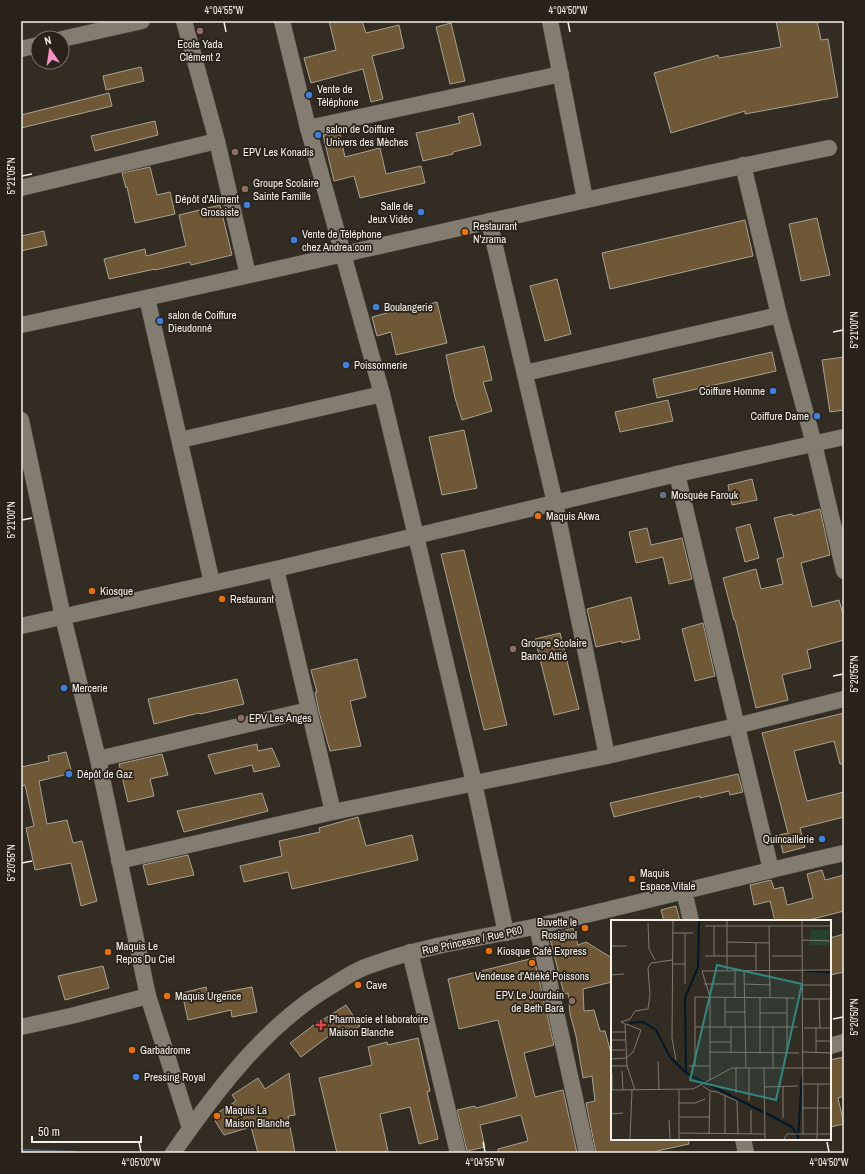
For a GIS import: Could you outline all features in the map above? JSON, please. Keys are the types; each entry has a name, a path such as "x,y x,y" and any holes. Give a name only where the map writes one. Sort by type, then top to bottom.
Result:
{"street":[{"path":"70,37 109,25 142,21"},
{"path":"184,21 217,141 248,275"},
{"path":"282,21 308,128 382,394 474,783 506,933"},
{"path":"550,21 585,199"},
{"path":"308,128 561,74"},
{"path":"21,188 217,141"},
{"path":"21,325 585,199 829,148"},
{"path":"743,165 779,315 814,444 844,571"},
{"path":"489,221 555,503 607,756"},
{"path":"147,298 212,583"},
{"path":"525,373 779,315"},
{"path":"180,440 382,394"},
{"path":"21,420 63,617 98,759 148,996 190,1128"},
{"path":"21,626 276,569 677,474 844,437"},
{"path":"677,474 770,870"},
{"path":"276,569 333,812"},
{"path":"119,861 333,812 607,756 844,699"},
{"path":"98,759 309,710"},
{"name":"Rue Princesse / Rue P60","path":"173,1153 190,1128 245,1060 272,1031 332,985 372,964 410,952 537,926 844,853"},
{"path":"684,891 691,920"},
{"path":"537,926 587,1153"},
{"path":"410,952 458,1153"},
{"path":"21,1027 148,996"},
{"path":"831,1046 844,1042"},
{"path":"743,1140 746,1153"}],"building":[{"path":"329,21 362,21 366,33 399,25 404,48 372,56 383,99 371,102 363,69 311,83 304,58 336,50"},
{"path":"776,21 817,21 821,40 828,39 838,97 745,114 745,111 671,133 654,73 718,55 719,58 781,47"},
{"path":"451,23 465,81 450,84 436,27"},
{"path":"141,67 144,81 106,90 103,76"},
{"path":"109,93 112,106 21,128 21,115"},
{"path":"473,113 481,145 453,152 453,154 423,161 416,133 460,123 458,117"},
{"path":"155,121 158,135 95,151 91,136"},
{"path":"339,131 345,157 380,148 386,174 421,166 425,183 360,198 354,176 334,181 323,135"},
{"path":"150,167 157,195 170,192 175,214 135,223 127,187 126,188 122,173"},
{"path":"220,205 232,255 191,265 190,262 109,279 104,259 145,249 146,256 186,246 179,215"},
{"path":"817,218 830,275 801,281 789,224"},
{"path":"745,220 753,256 610,289 602,253"},
{"path":"44,231 47,245 21,251 21,236"},
{"path":"557,279 571,334 545,341 530,286"},
{"path":"437,302 447,343 396,355 391,332 377,336 372,317 411,306 411,309"},
{"path":"484,346 492,380 483,382 492,411 462,420 455,398 446,355"},
{"path":"772,352 776,371 657,398 653,379"},
{"path":"844,357 844,410 830,412 822,360"},
{"path":"668,400 673,421 620,432 615,412"},
{"path":"464,430 477,488 442,495 429,437"},
{"path":"752,479 757,500 732,505 728,485"},
{"path":"820,509 830,555 801,563 812,607 839,600 844,618 844,640 807,650 811,668 782,675 788,700 756,708 735,620 723,578 756,569 761,589 783,584 777,559 784,557 774,518 792,514 793,516"},
{"path":"750,524 759,558 745,562 736,528"},
{"path":"647,528 651,545 682,538 692,579 669,584 663,557 636,563 629,532"},
{"path":"464,550 507,725 484,730 441,554"},
{"path":"631,597 640,639 622,643 622,641 596,647 587,609"},
{"path":"703,623 715,676 695,681 682,629"},
{"path":"560,633 579,709 554,715 535,639"},
{"path":"357,659 366,697 350,701 361,746 330,751 319,712 315,692 317,692 311,670"},
{"path":"237,679 244,704 154,724 148,699"},
{"path":"844,713 844,764 840,764 834,741 794,751 807,801 844,792 844,817 800,828 805,847 783,853 779,835 788,833 762,733"},
{"path":"257,744 258,751 272,748 280,766 254,772 252,765 215,774 208,755"},
{"path":"66,752 72,773 39,781 47,824 67,820 73,843 82,841 97,901 81,906 71,863 35,870 26,828 34,826 25,785 21,786 21,767 49,761 48,756"},
{"path":"162,754 168,775 150,779 154,796 128,802 119,764"},
{"path":"738,774 743,792 730,795 729,791 700,798 700,796 614,817 610,803"},
{"path":"262,793 268,811 184,832 177,811"},
{"path":"358,817 366,846 412,835 418,860 292,889 288,872 244,882 240,866 282,856 279,841 320,832 319,828"},
{"path":"188,855 194,875 148,885 143,865"},
{"path":"822,870 825,880 844,875 844,911 809,920 775,920 770,901 754,905 750,885 771,880 774,889 783,887 787,905 813,898 807,874"},
{"path":"676,906 680,920 664,920 661,910"},
{"path":"573,928 578,945 586,942 611,957 611,982 583,989 584,1011 594,1010 600,1031 605,1031 611,1053 611,1140 688,1140 689,1144 657,1151 658,1153 596,1153 586,1103 595,1101 592,1076 583,1078 576,1036 570,1014 568,993 564,994 549,935"},
{"path":"844,934 844,972 831,975 831,938"},
{"path":"534,958 554,1045 524,1053 535,1097 563,1090 577,1153 498,1153 498,1149 528,1141 521,1115 480,1125 485,1147 467,1151 457,1110 475,1106 476,1108 517,1097 498,1020 459,1029 448,979"},
{"path":"103,966 109,988 65,1000 58,976"},
{"path":"206,987 208,995 252,987 257,1012 232,1017 231,1010 188,1020 182,993"},
{"path":"346,1005 360,1026 343,1037 338,1029 301,1057 290,1043 323,1018 324,1019"},
{"path":"418,1038 430,1091 427,1092 438,1139 419,1144 410,1107 380,1114 388,1151 378,1153 337,1153 319,1078 372,1065 368,1047 387,1042 388,1045"},
{"path":"844,1057 844,1096 838,1098 844,1124 831,1127 831,1060"},
{"path":"289,1073 295,1115 288,1116 295,1153 258,1153 251,1127 224,1135 215,1121 222,1116 219,1112 236,1101 232,1095 258,1078 265,1089"}],"waterway":[{"path":"21,1151 75,1153"}],"place":[{"name":"Ecole Yada Clément 2","path":"200,31"},
{"name":"Vente de Téléphone","path":"309,95"},
{"name":"salon de Coiffure Univers des Mèches","path":"318,135"},
{"name":"EPV Les Konadis","path":"235,152"},
{"name":"Groupe Scolaire Sainte Famille","path":"245,189"},
{"name":"Dépôt d'Aliment Grossiste","path":"247,205"},
{"name":"Salle de Jeux Vidéo","path":"421,212"},
{"name":"Restaurant N'zrama","path":"465,232"},
{"name":"Vente de Téléphone chez Andrea.com","path":"294,240"},
{"name":"Boulangerie","path":"376,307"},
{"name":"salon de Coiffure Dieudonné","path":"160,321"},
{"name":"Poissonnerie","path":"346,365"},
{"name":"Coiffure Homme","path":"773,391"},
{"name":"Coiffure Dame","path":"817,416"},
{"name":"Mosquée Farouk","path":"663,495"},
{"name":"Maquis Akwa","path":"538,516"},
{"name":"Kiosque","path":"92,591"},
{"name":"Restaurant","path":"222,599"},
{"name":"Groupe Scolaire Banco Attié","path":"513,649"},
{"name":"Mercerie","path":"64,688"},
{"name":"EPV Les Anges","path":"241,718"},
{"name":"Dépôt de Gaz","path":"69,774"},
{"name":"Quincaillerie","path":"822,839"},
{"name":"Maquis Espace Vitale","path":"632,879"},
{"name":"Buvette le Rosignol","path":"585,928"},
{"name":"Kiosque Café Express","path":"489,951"},
{"name":"Maquis Le Repos Du Ciel","path":"108,952"},
{"name":"Vendeuse d'Atiéké Poissons","path":"532,963"},
{"name":"Cave","path":"358,985"},
{"name":"Maquis Urgence","path":"167,996"},
{"name":"EPV Le Jourdain de Beth Bara","path":"572,1001"},
{"name":"Pharmacie et laboratoire Maison Blanche","path":"321,1025"},
{"name":"Garbadrome","path":"132,1050"},
{"name":"Pressing Royal","path":"136,1077"},
{"name":"Maquis La Maison Blanche","path":"217,1116"}]}
